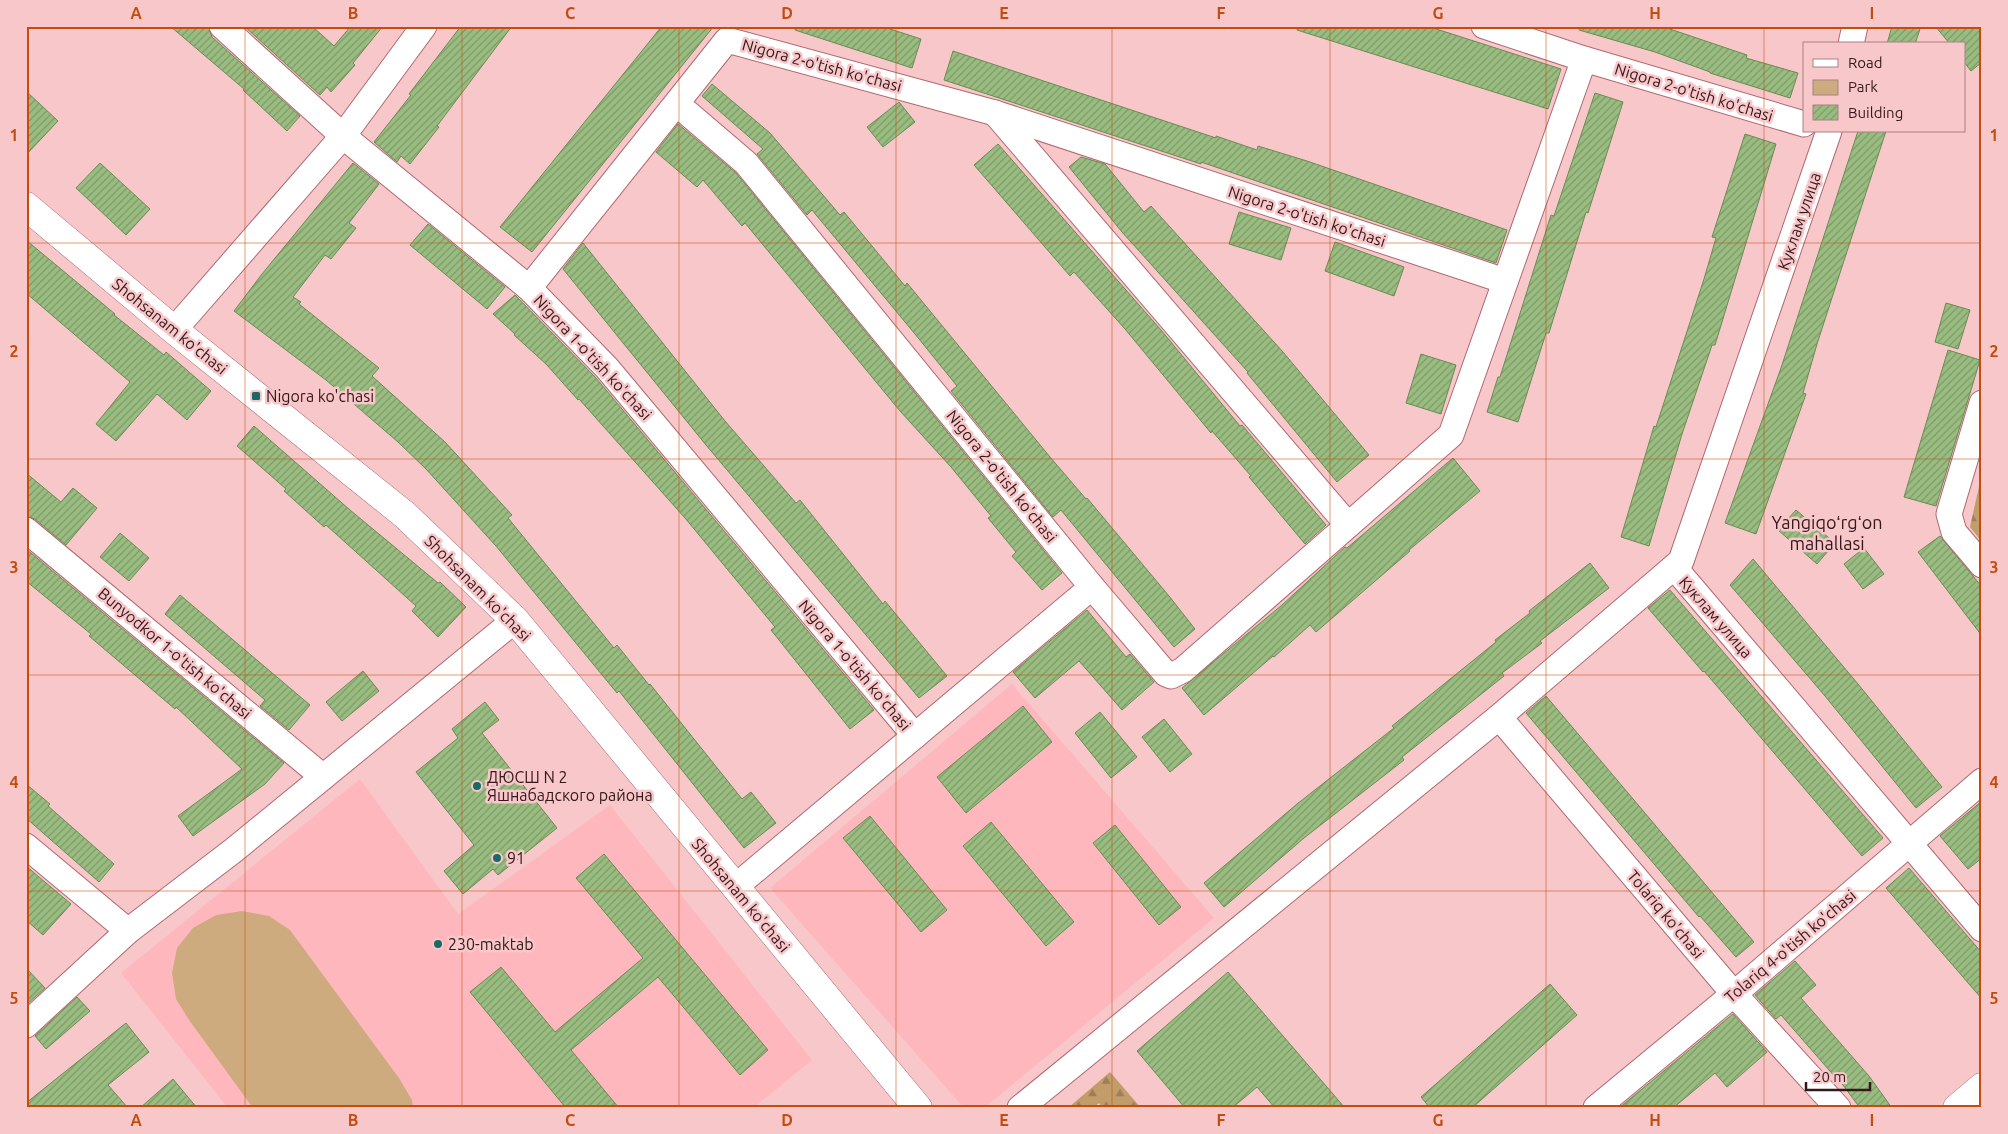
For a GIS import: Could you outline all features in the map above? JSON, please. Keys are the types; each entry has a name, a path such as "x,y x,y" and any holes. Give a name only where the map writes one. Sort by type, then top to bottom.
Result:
{"street":[{"name":"Nigora 1-o'tish ko'chasi","path":"222,26 343,136 529,288 607,368 915,736"},
{"path":"174,330 343,136 424,26"},
{"name":"Nigora 2-o'tish ko'chasi","path":"1484,26 1584,59 1803,124"},
{"path":"1851,42 1855,26"},
{"name":"Nigora 2-o'tish ko'chasi","path":"529,288 727,40 995,113 1505,281"},
{"name":"Nigora 2-o'tish ko'chasi","path":"677,104 746,163 1092,587 1166,674 1171,676 1183,670 1451,436 1584,59"},
{"path":"995,113 1348,525"},
{"name":"Куклам улица","path":"1829,132 1681,561 1674,568 1982,929"},
{"name":"Shohsanam ko'chasi","path":"26,206 174,330 404,515 515,620 918,1108"},
{"path":"1982,403 1949,514 1954,532 1982,565"},
{"name":"Bunyodkor 1-o'tish ko'chasi","path":"26,530 323,777"},
{"path":"1020,1108 1499,717 1674,568"},
{"name":"Nigora 1-o'tish ko'chasi","path":"735,887 1092,587"},
{"path":"26,1025 128,931 323,777 515,620"},
{"name":"Tolariq ko'chasi","path":"1499,717 1734,994 1838,1108"},
{"name":"Tolariq 4-o'tish ko'chasi","path":"1596,1108 1734,994 1982,781"},
{"path":"26,846 128,931"},
{"path":"1957,1108 1982,1087"}],"shaded area":[{"path":"1012,684 1214,918 984,1108 964,1108 770,888"},
{"name":"230-maktab","path":"360,779 458,914 610,805 812,1060 753,1108 228,1108 121,973"}],"green space":[{"path":"1982,473 1982,542 1970,527"},
{"path":"242,911 269,916 290,930 399,1078 412,1100 413,1108 253,1108 176,999 172,973 177,948 193,928 216,915"},
{"path":"1110,1072 1141,1108 1102,1108 1099,1103 1093,1108 1068,1108"}],"building":[{"path":"170,26 208,26 212,37 300,116 287,131 244,89"},
{"path":"244,26 312,26 334,46 351,26 383,26 353,63 355,65 331,92 327,87 320,95"},
{"path":"461,26 512,26 410,164 401,156 397,162 374,142"},
{"path":"662,26 714,26 532,252 500,227"},
{"path":"796,26 881,26 921,39 912,68 795,30"},
{"path":"1297,26 1427,26 1561,69 1548,109 1297,30"},
{"path":"1580,26 1661,26 1747,55 1746,58 1798,73 1790,98 1710,73 1655,52 1579,30"},
{"path":"1892,26 1921,26 1916,42 1888,42"},
{"path":"1935,26 1982,26 1982,62 1971,71 1966,65 1966,42 1948,42"},
{"path":"953,51 1216,138 1216,136 1257,150 1258,146 1307,161 1507,230 1496,263 1201,162 1201,164 944,80"},
{"path":"712,84 770,133 840,215 844,212 905,286 907,283 1050,457 1169,596 1195,629 1174,647 1061,510 1053,517 951,391 957,386 915,334 812,210 807,215 757,154 763,149 702,96"},
{"path":"26,91 58,121 26,155"},
{"path":"1595,93 1623,102 1588,213 1586,212 1549,333 1546,333 1518,422 1487,412 1498,377 1500,377 1551,215 1554,216"},
{"path":"899,102 915,122 883,147 867,127"},
{"path":"678,124 736,173 1062,573 1042,590 1012,556 1016,552 988,518 991,516 951,467 900,411 745,223 742,226 703,180 697,187 656,152"},
{"path":"1858,132 1886,132 1817,344 1803,393 1806,394 1756,534 1725,523 1781,368"},
{"path":"1745,134 1776,144 1715,345 1712,345 1682,434 1649,546 1621,537 1654,426 1656,427 1704,279 1716,238 1712,237"},
{"path":"998,144 1161,330 1240,426 1242,425 1326,525 1305,544 1249,477 1251,476 1212,431 1211,433 1125,329 1074,272 1070,276 974,165"},
{"path":"1081,157 1105,164 1144,212 1151,206 1283,352 1369,455 1337,482 1248,372 1122,232 1069,167"},
{"path":"100,163 150,209 126,235 76,188"},
{"path":"353,163 379,184 349,223 356,228 331,259 325,255 293,297 301,302 299,304 379,368 372,376 445,442 512,515 508,518 614,648 617,645 650,684 742,799 751,792 776,823 744,848 619,691 617,693 496,546 426,469 398,442 326,380 234,311"},
{"path":"1239,212 1291,228 1281,260 1229,244"},
{"path":"428,224 505,287 487,309 410,245"},
{"path":"26,240 114,315 164,355 166,352 211,391 187,420 157,394 116,441 96,424 130,382 26,293"},
{"path":"1335,242 1404,267 1394,296 1325,271"},
{"path":"583,243 725,421 796,503 800,500 883,604 885,601 947,676 919,698 706,445 563,269"},
{"path":"515,295 596,378 874,710 850,729 771,630 775,627 685,518 579,399 546,364 493,314"},
{"path":"1946,303 1970,310 1958,349 1935,342"},
{"path":"1948,350 1980,360 1936,506 1904,497"},
{"path":"1421,354 1456,365 1441,414 1406,403"},
{"path":"254,426 350,510 438,583 440,582 466,607 438,637 412,611 416,606 326,525 324,527 284,491 286,489 237,446"},
{"path":"1453,458 1480,491 1409,550 1316,632 1310,625 1204,715 1182,688 1282,605 1345,547 1347,548"},
{"path":"26,473 61,502 73,488 97,508 66,545 35,519 26,516"},
{"path":"1796,510 1835,543 1817,564 1778,530"},
{"path":"120,533 149,558 129,581 100,557"},
{"path":"1940,536 1982,587 1982,636 1918,552"},
{"path":"1864,548 1884,574 1863,589 1844,564"},
{"path":"26,549 284,763 265,784 193,836 178,816 242,769 176,707 175,709 89,636 91,634 26,581"},
{"path":"1753,559 1942,787 1916,808 1825,696 1730,585"},
{"path":"1590,563 1609,588 1540,641 1542,643 1502,673 1504,676 1402,757 1404,760 1304,838 1224,907 1204,883 1297,804 1394,728 1392,726 1496,642 1495,640 1530,613 1529,611"},
{"path":"1670,590 1883,838 1862,856 1648,608"},
{"path":"180,595 310,705 289,730 260,706 265,700 165,614"},
{"path":"1087,610 1126,657 1130,654 1154,682 1122,710 1079,661 1035,698 1013,672"},
{"path":"363,671 379,691 342,721 326,702"},
{"path":"1546,696 1754,942 1736,957 1699,917 1526,713"},
{"path":"485,702 499,720 482,733 557,828 498,875 493,869 463,894 444,871 474,845 416,772 458,738 452,729"},
{"path":"1023,706 1052,742 966,813 937,777"},
{"path":"1100,712 1137,757 1111,778 1075,733"},
{"path":"1164,719 1192,754 1170,772 1142,737"},
{"path":"26,784 114,864 99,882 26,818"},
{"path":"1982,801 1982,858 1968,869 1940,836"},
{"path":"870,816 947,910 921,932 843,838"},
{"path":"991,822 1074,922 1046,946 963,846"},
{"path":"1115,825 1181,907 1159,925 1093,843"},
{"path":"604,854 768,1050 740,1075 658,977 571,1050 619,1108 566,1108 470,992 501,967 555,1032 643,958 576,878"},
{"path":"26,866 71,904 43,935 26,920"},
{"path":"1909,868 1982,953 1982,999 1886,888"},
{"path":"1795,961 1816,985 1801,998 1869,1076 1892,1108 1860,1108 1837,1077 1781,1015 1776,1019 1755,995"},
{"path":"26,968 45,988 26,1005"},
{"path":"1228,972 1345,1108 1275,1108 1257,1087 1232,1108 1185,1108 1137,1051"},
{"path":"1550,984 1577,1015 1472,1108 1430,1108 1421,1097"},
{"path":"77,997 90,1011 46,1049 35,1036"},
{"path":"1733,1014 1767,1052 1727,1087 1715,1073 1673,1108 1619,1108"},
{"path":"126,1023 149,1052 108,1085 128,1108 26,1108 26,1103"},
{"path":"173,1079 197,1108 140,1108"}],"place":[{"name":"Nigora ko'chasi","path":"256,396"},
{"name":"ДЮСШ N 2 Яшнабадского района","path":"477,786"},
{"name":"91","path":"497,858"},
{"name":"230-maktab","path":"438,944"}],"district":[{"name":"Yangiqoʻrgʻon mahallasi","path":"1827,533"}]}
